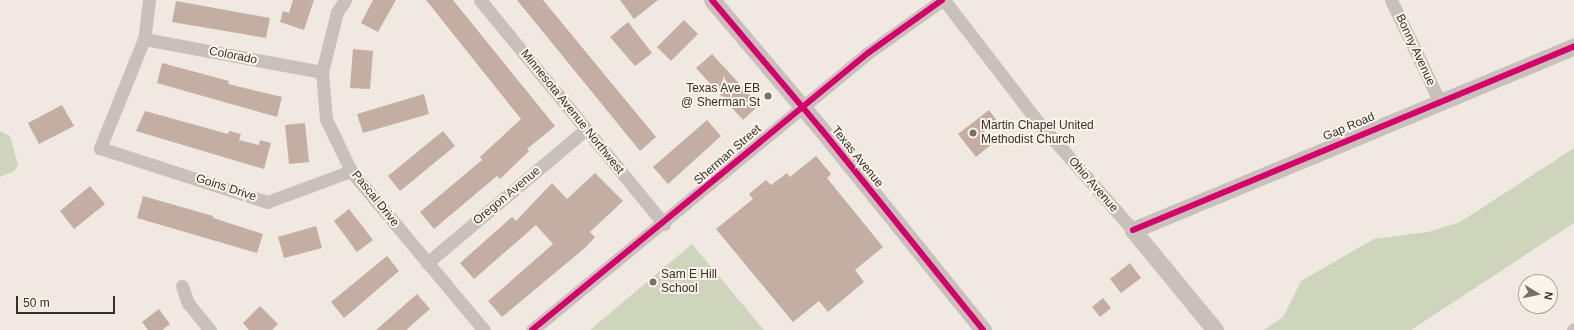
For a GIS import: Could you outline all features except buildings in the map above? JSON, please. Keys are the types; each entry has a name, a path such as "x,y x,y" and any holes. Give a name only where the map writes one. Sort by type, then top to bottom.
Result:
{"street":[{"path":"144,39 149,0"},
{"name":"Pascal Drive","path":"345,0 337,12 322,72 326,119 351,171 484,330"},
{"name":"Minnesota Avenue Northwest","path":"480,0 664,224"},
{"name":"Texas Avenue","path":"712,0 802,107 983,330"},
{"name":"Sherman Street","path":"532,330 664,224 868,53 943,0"},
{"name":"Ohio Avenue","path":"943,0 1034,117 1133,230 1215,330"},
{"name":"Bonny Avenue","path":"1391,0 1439,100"},
{"name":"Colorado","path":"144,39 322,72"},
{"name":"Goins Drive","path":"144,39 100,148 267,202 351,171"},
{"name":"Gap Road","path":"1133,230 1439,100 1574,46"},
{"name":"Oregon Avenue","path":"427,263 586,129"},
{"path":"182,286 188,303 210,330"}],"green space":[{"path":"0,131 10,136 18,165 14,171 0,177"},
{"path":"1574,148 1574,223 1411,330 1264,330 1283,317 1301,281 1374,239 1428,232 1460,222"},
{"name":"Sam E Hill School","path":"692,244 764,330 590,330"}],"cycle path":[{"path":"712,0 821,129 983,330"},
{"path":"532,330 868,53 942,0"},
{"path":"1133,230 1574,46"}],"place":[{"name":"Texas Ave EB @ Sherman St","path":"768,96"},
{"name":"Martin Chapel United Methodist Church","path":"973,133"},
{"name":"Sam E Hill School","path":"653,282"}]}
